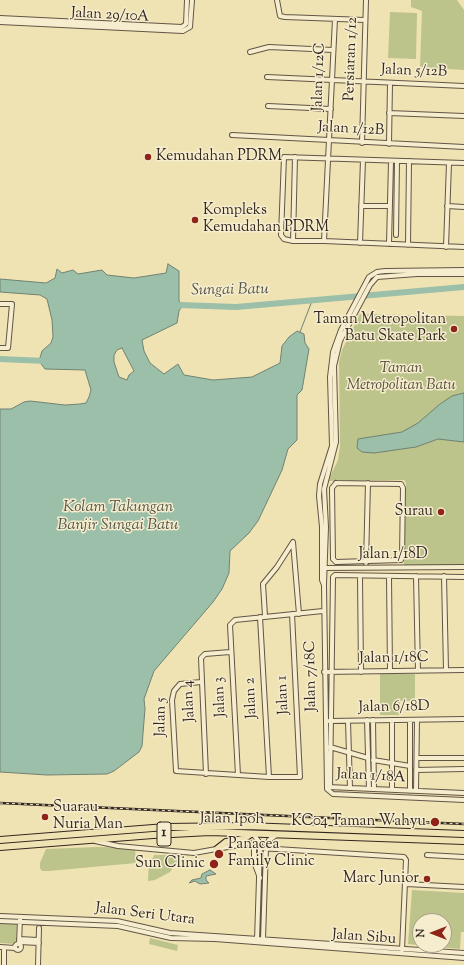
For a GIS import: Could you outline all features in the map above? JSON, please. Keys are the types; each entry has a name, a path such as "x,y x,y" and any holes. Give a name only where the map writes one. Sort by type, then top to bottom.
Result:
{"highway":[{"name":"Jalan Ipoh","path":"0,840 166,827 246,826 464,834"},
{"name":"Jalan Ipoh","path":"3,847 174,834 316,835 464,842"},
{"path":"216,849 226,842 243,839 253,834"},
{"path":"0,853 3,847"}],"street":[{"name":"Jalan 29/10A","path":"0,18 182,27 186,24 187,0"},
{"name":"Jalan 29/10A","path":"0,22 183,31 190,27 192,0"},
{"path":"277,0 280,16 285,18 365,20"},
{"name":"Persiaran 1/12","path":"362,143 366,0"},
{"name":"Jalan 1/12C","path":"324,241 330,142 334,19"},
{"path":"250,52 268,47 333,50"},
{"name":"Jalan 5/12B","path":"267,77 464,86"},
{"path":"389,144 390,83"},
{"path":"268,106 331,109"},
{"path":"389,113 464,116"},
{"name":"Jalan 1/12B","path":"232,136 330,142 464,147"},
{"path":"464,163 287,157 283,159 281,235 284,239 293,241 464,247"},
{"path":"293,241 295,157"},
{"path":"360,243 363,160"},
{"path":"389,244 391,161"},
{"path":"396,235 397,161"},
{"path":"408,245 409,161"},
{"path":"446,247 449,163"},
{"path":"390,200 396,200"},
{"path":"361,206 390,206"},
{"path":"447,206 464,207"},
{"path":"324,585 322,484 336,442 334,366 337,345 372,275 385,271 464,270"},
{"path":"366,288 374,280 383,276 464,274"},
{"path":"0,304 12,304 8,348 0,348"},
{"path":"336,483 398,483 401,484 403,488 401,560 368,561 336,562 333,559 332,488 336,483"},
{"path":"368,484 368,568"},
{"name":"Jalan 1","path":"265,616 263,584 277,567 292,542 295,543 301,774 298,778 269,777"},
{"name":"Jalan 1/18D","path":"324,568 464,567"},
{"name":"Jalan 7/18C","path":"324,568 322,580 324,585 324,672 328,786"},
{"name":"Jalan 7/18C","path":"332,672 332,579 335,576 360,576"},
{"path":"360,672 360,576 464,577"},
{"path":"389,576 390,671"},
{"path":"416,576 418,671"},
{"path":"444,576 446,670"},
{"path":"260,617 323,612"},
{"name":"Jalan 3","path":"238,775 230,652 230,625 235,620 260,617"},
{"name":"Jalan 2","path":"260,617 269,777"},
{"name":"Jalan 4","path":"206,774 201,682 202,656 230,652"},
{"name":"Jalan 1/18C","path":"324,672 464,670"},
{"path":"328,786 332,672"},
{"name":"Jalan 5","path":"201,682 180,684 174,691 172,700 176,770 178,772 206,774"},
{"path":"367,720 368,758 371,789"},
{"path":"371,789 373,720"},
{"path":"392,720 392,790"},
{"path":"410,720 410,791"},
{"path":"416,791 417,720"},
{"name":"Jalan 6/18D","path":"325,721 464,720"},
{"path":"348,721 350,788"},
{"path":"330,747 368,758"},
{"path":"416,758 464,758"},
{"path":"373,760 410,766"},
{"path":"416,770 464,769"},
{"path":"206,774 269,777"},
{"name":"Jalan 1/18A","path":"464,793 328,786 328,791 333,794 464,800"},
{"path":"253,834 260,843 257,940"},
{"path":"263,940 266,848 269,840 274,836 316,835"},
{"path":"89,840 118,846 194,853 251,843 254,846 254,862 260,878"},
{"path":"260,848 400,856 406,860 402,951"},
{"path":"427,855 464,857"},
{"path":"406,884 464,887"},
{"name":"Jalan Seri Utara","path":"0,916 20,919 118,926 171,938 263,940"},
{"path":"4,965 2,948 19,949 20,919"},
{"name":"Jalan Seri Utara","path":"0,921 20,919"},
{"path":"38,965 39,928"},
{"name":"Jalan Sibu","path":"263,940 385,949 464,958"},
{"path":"19,942 38,941"},
{"name":"Jalan Sibu","path":"402,951 464,953"}],"green space":[{"path":"411,0 457,0 464,10 464,70 420,67 422,11 411,7"},
{"path":"390,12 417,13 416,59 388,58"},
{"name":"Taman Metropolitan Batu","path":"360,314 464,316 464,565 404,565 406,483 404,480 328,481 338,460 340,446 339,362 342,350"},
{"path":"380,674 415,674 415,701 400,701 400,715 380,715"},
{"path":"97,847 135,848 136,863 49,871 42,871 40,868 40,863 46,849"},
{"path":"154,855 182,855 170,872 155,880 148,881 149,860 153,858"},
{"path":"412,890 464,893 464,932 461,932 460,949 452,948 452,913 412,913 412,944 408,944"},
{"path":"0,923 17,923 16,944 0,943"},
{"path":"150,938 178,945 177,951 149,944"}],"water":[{"name":"Kolam Takungan Banjir Sungai Batu","path":"168,264 179,271 179,301 183,305 179,311 177,323 142,340 144,351 150,363 164,374 178,364 184,375 213,380 252,377 280,363 282,346 289,337 297,331 304,334 305,343 309,349 302,390 297,395 297,440 288,449 282,470 258,521 249,533 230,551 229,573 222,589 213,602 154,671 144,699 145,709 142,746 139,752 114,771 107,774 47,775 0,772 0,409 11,409 24,402 30,401 65,405 86,403 91,390 85,370 45,369 39,361 42,351 51,343 53,337 52,320 47,299 40,295 0,292 0,279 46,283 55,278 57,269 62,273 73,270 78,274 102,270 107,275 134,278 166,273","holes":["122,348 134,371 129,375 127,380 119,377 114,362 114,355 117,350"]},
{"path":"464,393 464,442 438,439 416,447 374,453 362,452 357,448 358,439 402,432 418,423 452,396"},
{"path":"210,870 216,874 206,876 206,880 209,883 200,884 195,881 189,883 192,880 201,878 202,874"}],"waterway":[{"name":"Sungai Batu","path":"178,307 180,305 236,307 464,287"},
{"path":"300,332 312,301"},
{"name":"Sungai Batu","path":"0,359 46,361"}],"railway":[{"path":"0,803 464,824"}],"place":[{"name":"Kemudahan PDRM","path":"148,157"},
{"name":"Kompleks Kemudahan PDRM","path":"195,220"},
{"name":"Taman Metropolitan Batu Skate Park","path":"454,329"},
{"name":"Surau","path":"441,512"},
{"name":"Suarau Nuria Man","path":"45,817"},
{"name":"KC04 Taman Wahyu","path":"435,822"},
{"name":"Panacea Family Clinic","path":"219,854"},
{"name":"Sun Clinic","path":"214,864"},
{"name":"Marc Junior","path":"427,879"}]}
